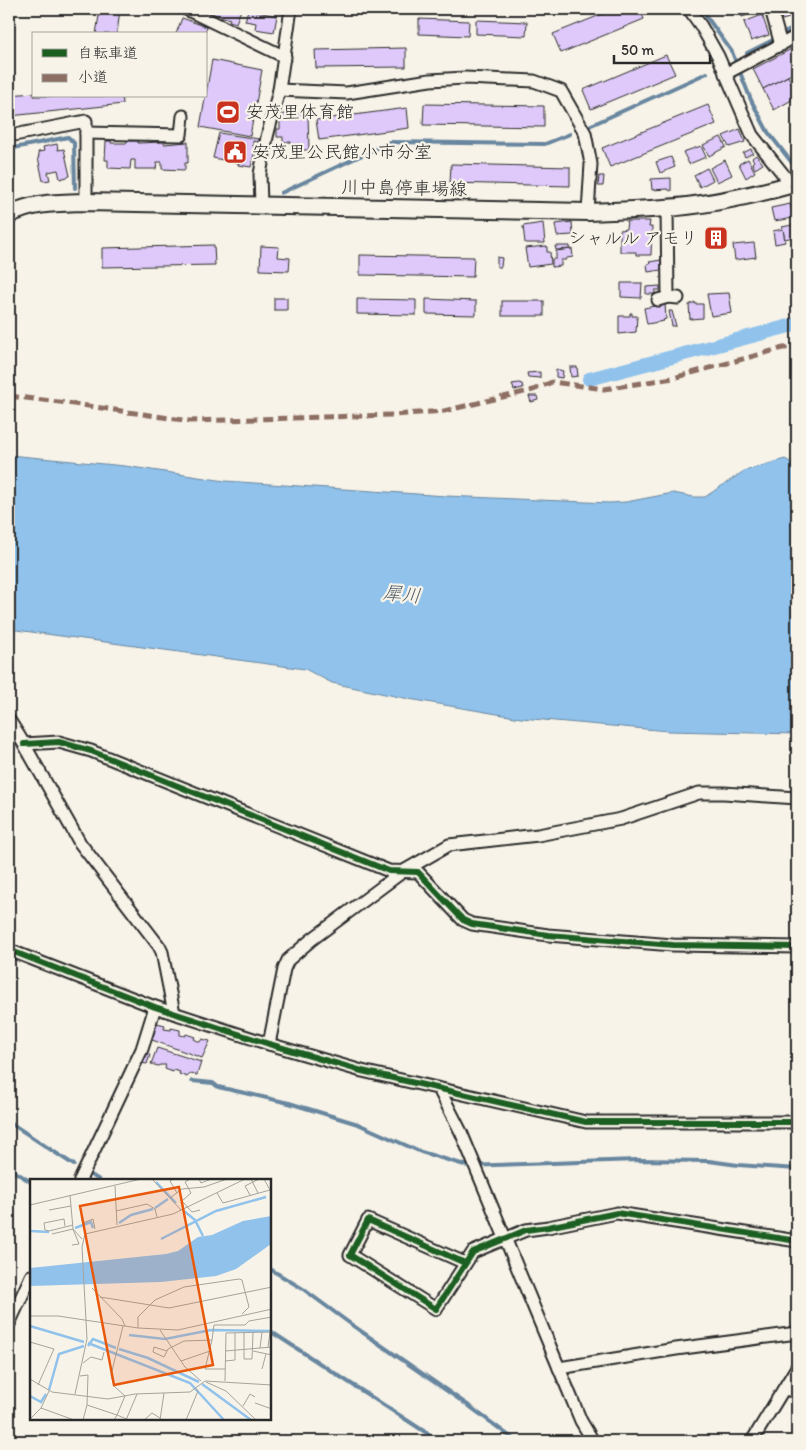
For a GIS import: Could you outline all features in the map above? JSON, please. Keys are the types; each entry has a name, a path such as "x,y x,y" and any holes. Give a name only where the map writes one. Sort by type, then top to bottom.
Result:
{"main road":[{"name":"川中島停車場線","path":"9,215 18,210 38,205 86,202 588,212 667,208 724,201 794,184"}],"street":[{"path":"186,9 285,57"},
{"path":"262,205 260,174 267,137 280,90 291,9"},
{"path":"689,9 728,72 752,135 794,184"},
{"path":"771,9 782,45"},
{"path":"728,72 797,36"},
{"path":"280,90 347,93 430,80 465,78 534,81 560,91 585,133 591,164 588,212"},
{"path":"86,133 181,134 183,116"},
{"path":"9,136 86,121 86,202"},
{"path":"667,208 668,298"},
{"path":"9,720 80,843 159,946 162,952 174,1013"},
{"path":"24,744 60,742 91,751 389,871 418,872 463,920 472,924 548,935 672,945 797,947"},
{"path":"269,1044 284,969 288,960 311,940 402,872 449,845 538,835 621,818 699,793 797,798"},
{"path":"9,950 155,1007 269,1044 362,1071 586,1122 797,1122"},
{"path":"80,1179 142,1049 155,1007"},
{"path":"439,1089 462,1132 504,1238 581,1421 593,1441"},
{"path":"465,1263 368,1220 350,1255 436,1308 465,1263 472,1252 526,1230 617,1213 797,1241"},
{"path":"9,1324 30,1278"},
{"path":"559,1368 676,1349 797,1333"},
{"path":"752,1441 797,1367"},
{"path":"784,1389 797,1392"}],"water":[{"name":"犀川","path":"9,455 125,466 225,481 446,496 609,503 626,502 673,493 705,497 744,471 785,459 794,464 797,462 797,734 668,731 521,718 409,699 332,683 305,669 9,629"}],"building":[{"path":"86,9 98,9 97,12"},
{"path":"100,9 120,9 117,32 96,32"},
{"path":"215,9 241,10 236,23 229,21 230,19 213,14"},
{"path":"300,9 308,9 308,12 300,12"},
{"path":"615,9 640,9 644,19 561,53 553,34"},
{"path":"749,9 751,14 742,17 739,10"},
{"path":"777,9 797,9 797,16 782,20"},
{"path":"248,10 277,16 274,32 255,29 256,23 245,21"},
{"path":"762,15 769,35 751,41 744,22"},
{"path":"182,18 207,27 205,32 177,32"},
{"path":"419,19 469,21 468,36 419,34"},
{"path":"476,20 527,22 526,36 476,34"},
{"path":"797,46 797,71 763,89 753,69"},
{"path":"406,48 406,67 316,68 315,50"},
{"path":"666,55 675,74 591,109 583,90"},
{"name":"安茂里体育館","path":"212,60 262,70 250,136 200,127 205,98 208,98 208,82"},
{"path":"788,76 797,97 774,110 763,89"},
{"path":"32,93 32,98 122,98 123,104 10,116 9,95"},
{"path":"424,104 544,106 544,127 423,125"},
{"path":"708,105 716,124 610,167 602,148"},
{"path":"407,108 409,128 319,140 316,120"},
{"path":"308,113 309,150 300,150 300,144 291,145 291,142 283,142 283,137 277,137 277,129 280,129 280,116 283,116 283,114"},
{"path":"740,129 745,142 729,147 723,136"},
{"name":"安茂里公民館小市分室","path":"219,133 259,139 259,142 253,141 253,146 256,146 251,167 213,158"},
{"path":"721,137 726,147 709,156 703,145"},
{"path":"106,141 111,141 111,143 127,143 127,141 138,141 138,143 164,142 164,144 188,142 188,163 185,163 185,170 162,169 162,162 157,162 156,169 135,169 135,160 131,160 130,169 108,168 108,160 105,160"},
{"path":"57,144 58,150 64,149 70,176 60,179 58,170 48,172 50,180 43,181 38,152 44,151 43,147"},
{"path":"701,146 706,157 689,164 683,152"},
{"path":"751,149 753,153 745,157 743,153"},
{"path":"756,155 763,164 755,169 752,158"},
{"path":"671,157 675,167 660,173 656,162"},
{"path":"748,159 755,172 746,178 739,164"},
{"path":"725,160 732,175 717,182 710,168"},
{"path":"451,164 570,167 570,186 450,183"},
{"path":"707,168 713,180 700,187 694,175"},
{"path":"599,176 604,176 603,186 598,186"},
{"path":"671,178 671,191 667,189 652,190 651,179"},
{"path":"790,204 794,218 774,221 771,208"},
{"path":"627,221 650,221 649,227 652,227 651,255 636,255 636,252 620,252 620,230 626,229"},
{"path":"572,222 573,235 557,236 555,224"},
{"path":"543,223 545,243 525,243 523,226"},
{"path":"797,224 797,236 785,239 782,227"},
{"path":"783,229 785,242 775,244 773,231"},
{"name":"シャルル アモリ","path":"710,230 721,230 721,245 711,246"},
{"path":"754,243 756,257 735,260 733,245"},
{"path":"214,245 215,265 102,267 102,248"},
{"path":"261,246 279,247 278,257 290,258 289,271 260,270"},
{"path":"547,246 547,252 550,252 551,264 528,267 525,248"},
{"path":"555,246 570,246 570,249 556,250"},
{"path":"572,249 573,257 561,260 561,266 552,267 552,259 556,259 556,251"},
{"path":"360,255 474,257 473,277 360,275"},
{"path":"497,257 502,258 501,267 497,267"},
{"path":"661,260 661,270 648,272 647,264 649,262"},
{"path":"621,283 642,283 641,298 621,297"},
{"path":"660,286 660,290 655,290 655,294 646,294 646,287"},
{"path":"729,293 732,313 711,316 707,294"},
{"path":"274,298 287,298 287,310 274,310"},
{"path":"357,299 416,300 416,315 357,314"},
{"path":"426,299 476,301 476,315 426,314"},
{"path":"502,301 544,301 544,316 502,316"},
{"path":"695,302 695,304 703,304 703,318 690,319 689,305"},
{"path":"665,304 666,319 647,324 644,308"},
{"path":"669,311 672,311 676,326 672,326"},
{"path":"630,313 632,313 632,316 637,316 636,332 619,334 619,316 630,316"},
{"path":"570,367 577,367 578,376 571,377"},
{"path":"556,369 563,371 562,378 556,377"},
{"path":"540,372 540,378 528,377 527,373"},
{"path":"512,384 522,384 523,388 514,390"},
{"path":"529,396 537,396 538,400 531,402"},
{"path":"157,1023 165,1025 164,1029 180,1030 180,1035 185,1036 186,1034 195,1037 194,1039 200,1042 202,1039 210,1041 202,1058 152,1040"},
{"path":"157,1048 201,1062 197,1075 190,1074 187,1077 179,1074 180,1072 165,1069 166,1065 158,1066 151,1064"},
{"path":"144,1053 150,1055 147,1064 141,1063"}],"waterway":[{"path":"701,9 732,52 751,100 768,132 796,168"},
{"path":"786,32 797,27"},
{"path":"747,53 773,40"},
{"path":"587,127 707,73"},
{"path":"281,193 390,142 545,144 570,134"},
{"path":"9,149 68,137 74,143 75,188"},
{"path":"589,379 797,324"},
{"path":"192,1081 213,1083 218,1087 289,1103 358,1124 421,1152 468,1166 637,1160 709,1161 797,1169"},
{"path":"9,1122 74,1165"},
{"path":"9,1168 30,1181"},
{"path":"88,1173 97,1179"},
{"path":"271,1270 303,1289 516,1441"},
{"path":"271,1332 439,1441"}],"marked path":[{"path":"791,184 797,189"},
{"path":"9,396 190,421 393,415 444,411 533,390 552,382 604,389 673,378 783,348 797,347"}],"cycle path":[{"path":"24,744 59,742 91,751 389,871 418,872 463,920 472,924 548,935 673,945 797,947"},
{"path":"9,950 155,1007 269,1044 362,1071 586,1122 797,1122"},
{"path":"465,1263 368,1220 350,1255 436,1309 473,1252 526,1230 617,1213 797,1241"}],"place":[{"name":"安茂里体育館","path":"228,112"},
{"name":"安茂里公民館小市分室","path":"235,152"},
{"name":"シャルル アモリ","path":"716,238"}]}
